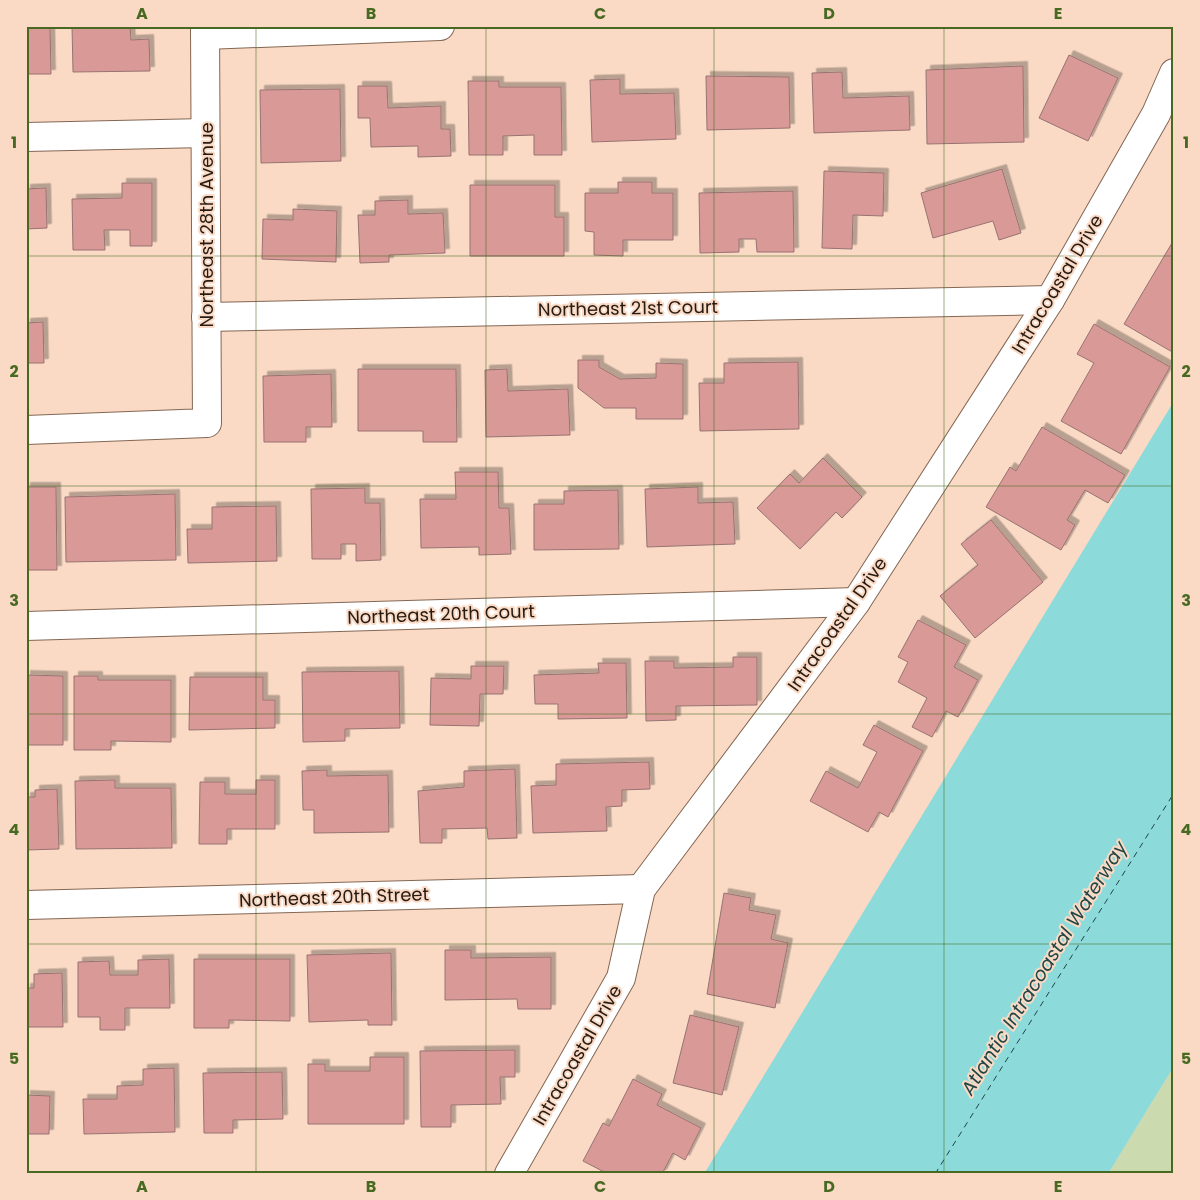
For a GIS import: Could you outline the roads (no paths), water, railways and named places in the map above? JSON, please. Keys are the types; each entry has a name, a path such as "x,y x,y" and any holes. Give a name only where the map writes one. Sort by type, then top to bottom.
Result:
{"street":[{"path":"205,30 440,26"},
{"name":"Northeast 28th Avenue","path":"26,430 207,423 205,30"},
{"name":"Intracoastal Drive","path":"509,1174 621,978 641,888 856,602 1050,300 1156,114 1174,73"},
{"path":"26,138 205,133"},
{"name":"Northeast 21st Court","path":"206,317 1050,300"},
{"name":"Northeast 20th Court","path":"26,626 856,602"},
{"name":"Northeast 20th Street","path":"26,905 641,888"}],"water":[{"name":"Atlantic Intracoastal Waterway","path":"1174,401 1174,1066 1108,1174 704,1174"}]}
